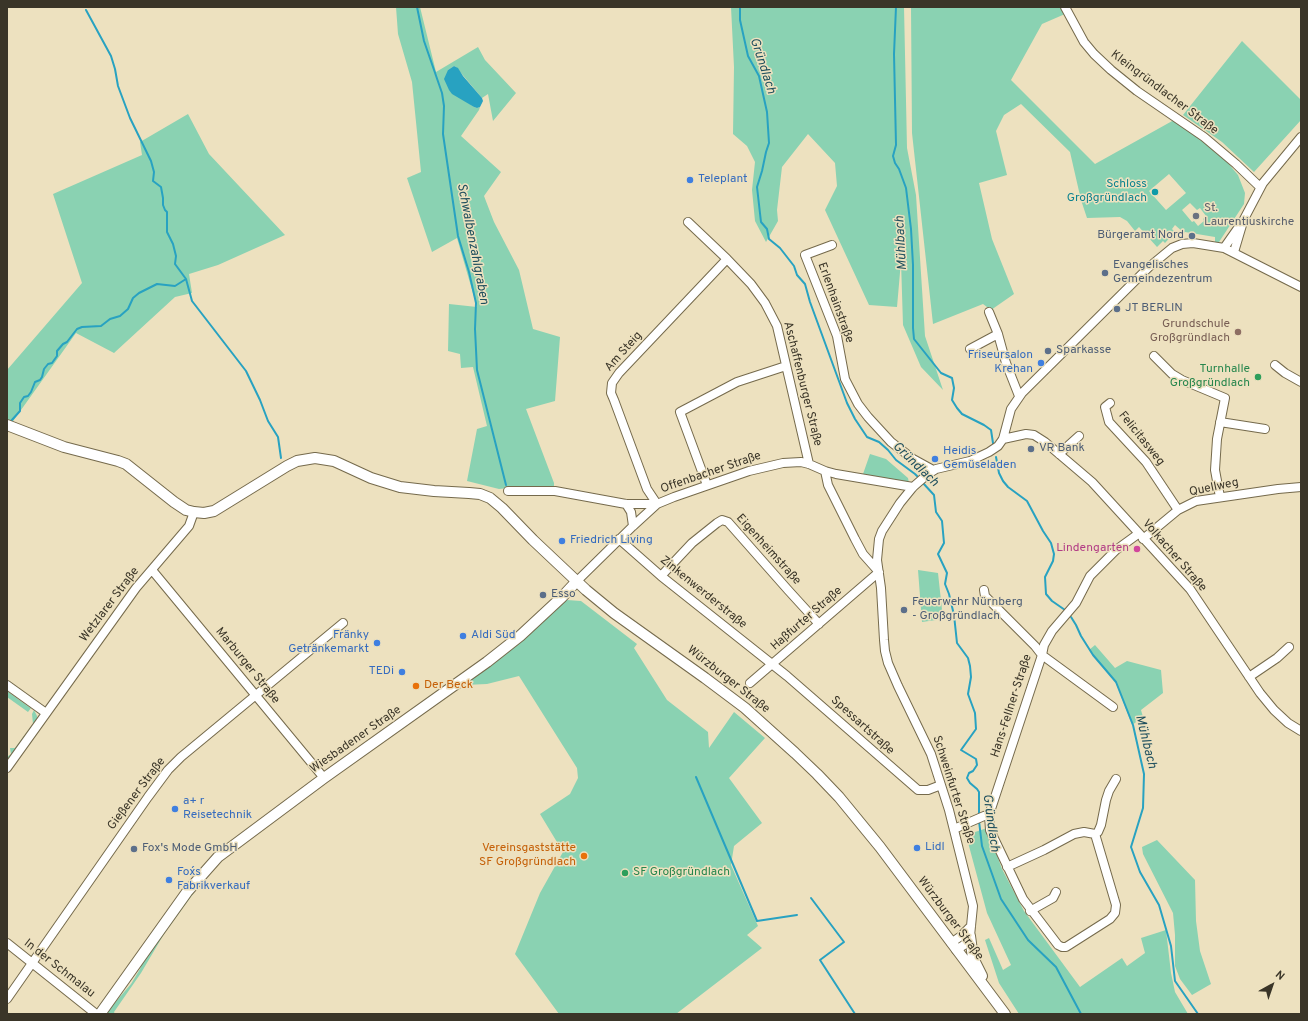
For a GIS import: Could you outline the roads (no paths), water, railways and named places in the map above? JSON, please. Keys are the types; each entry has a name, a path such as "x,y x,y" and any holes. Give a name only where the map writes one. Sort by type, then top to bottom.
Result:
{"main road":[{"path":"7,425 64,447 126,464 186,510 194,512"},
{"name":"Würzburger Straße","path":"194,512 204,513 214,510 276,472 297,461 315,458 334,461 386,483 400,487 480,494 490,498 502,508 576,582 614,612 737,702 795,753 839,797 863,825 1005,1014"},
{"name":"Wiesbadener Straße","path":"100,1014 187,892 212,863 231,846 324,778 487,662 520,636 576,582"},
{"path":"971,931 973,958 995,1001"}],"street":[{"name":"Kleingründlacher Straße","path":"1065,7 1084,42 1111,70 1137,91 1209,141 1260,187"},
{"path":"1229,250 1260,187 1301,136"},
{"name":"Aschaffenburger Straße","path":"688,222 728,259 751,284 765,303 777,326 809,464"},
{"path":"931,472 974,460 996,448 1003,439 1009,414 1019,396 1165,253 1176,246 1189,243 1206,244 1229,250 1301,287"},
{"name":"Erlenhainstraße","path":"832,245 805,255 837,336 845,379 858,404 891,442 931,472"},
{"name":"Am Steig","path":"654,506 611,393 612,383 619,372 728,259"},
{"path":"989,312 1019,396"},
{"path":"970,349 998,334"},
{"path":"1154,356 1172,374 1182,380 1225,398 1217,438 1215,470 1220,497"},
{"path":"1275,365 1285,373 1301,382"},
{"path":"707,485 680,412 729,385 786,366"},
{"name":"Felicitasweg","path":"1110,403 1106,407 1109,422 1146,462 1178,510"},
{"path":"1220,422 1264,429"},
{"name":"Volkacher Straße","path":"1003,439 1030,434 1039,438 1103,493 1140,536 1190,589 1249,677 1274,710 1288,723 1301,731"},
{"path":"1059,454 1079,436"},
{"name":"Offenbacher Straße","path":"508,491 555,491 626,504 654,506 667,499 707,485 765,467 793,462 809,464 825,471 914,486"},
{"path":"825,471 828,485 855,539 874,561"},
{"name":"Schweinfurter Straße","path":"931,472 914,486 900,503 882,531 874,561 882,588 884,640 888,663 928,745 941,785 954,829 973,906 971,931"},
{"name":"Quellweg","path":"1140,536 1178,510 1196,502 1220,497 1301,487"},
{"path":"626,504 631,512 633,526"},
{"name":"Wiesbadener Straße","path":"576,582 654,506"},
{"name":"Wetzlarer Straße","path":"7,768 136,588 189,526 194,512"},
{"name":"Eigenheimstraße","path":"661,576 692,543 722,520 728,522 819,624"},
{"name":"Hans-Fellner-Straße","path":"1095,834 1116,905 1115,912 1110,919 1066,947 1062,947 1058,945 1030,911 1023,899 990,830 987,815 1042,655 1044,645 1052,631 1076,603 1090,576 1116,550 1140,536"},
{"name":"Zinkenwerderstraße","path":"619,540 661,576 772,664"},
{"name":"Marburger Straße","path":"152,570 324,778"},
{"name":"Haßfurter Straße","path":"750,683 878,572"},
{"path":"984,590 985,596 1035,646 1042,655 1113,707"},
{"name":"Gießener Straße","path":"7,999 168,770 181,757 343,623"},
{"path":"1249,677 1277,658 1289,647"},
{"name":"Spessartstraße","path":"772,664 918,790 928,790 941,785"},
{"path":"7,685 46,713"},
{"path":"1007,867 1074,834 1084,832 1095,834 1098,832 1109,791 1116,779"},
{"path":"954,829 987,815"},
{"path":"1030,911 1053,898 1056,892"},
{"path":"954,946 964,944 971,931"},
{"name":"In der Schmalau","path":"7,943 96,1014"}],"water":[{"path":"454,66 458,68 482,98 483,101 480,107 474,107 452,94 449,90 444,79 448,70"}],"waterway":[{"name":"Schwalbenzahlgraben","path":"417,7 424,41 442,93 444,106 443,134 458,236 469,272 476,303 475,329 477,370 506,485"},
{"name":"Gründlach","path":"740,7 740,20 748,56 759,76 767,112 769,143 757,187 761,222 767,229 769,239 780,248 794,266 797,275 805,284 810,302 847,403 855,419 867,437 879,442 896,460 920,479"},
{"name":"Mühlbach","path":"896,7 894,54 896,145 893,156 906,188 911,229 914,339 941,373 952,378 954,388 952,400 957,408 962,414 991,430 993,443"},
{"path":"86,10 111,56 118,86 130,118 151,161 154,172 153,181 161,187 163,205 167,212 167,232 173,244 176,256 175,264 186,279 192,301 246,371 268,421 278,437 281,458"},
{"path":"11,421 20,411 20,403 24,397 28,396 35,382 40,380 42,377 44,369 48,364 52,363 57,356 57,351 67,342 77,329 82,327 101,326 110,319 120,316 128,309 133,298 139,293 157,284 175,286 186,279"},
{"name":"Mühlbach","path":"996,457 999,473 1003,481 1008,487 1027,501 1051,543 1054,554 1053,561 1045,577 1046,594 1052,601 1065,610"},
{"name":"Gründlach","path":"923,483 934,495 936,512 942,521 944,543 938,554 947,573 945,584 954,615 957,643 968,658 970,666 971,677 968,694 975,713 976,729 961,750 976,759 977,765 973,771 969,773 967,778 979,792 979,815"},
{"name":"Mühlbach","path":"1071,617 1093,655 1116,682 1133,725 1144,774 1143,808 1131,847 1140,872 1159,905 1171,946 1175,981 1198,1014"},
{"path":"696,777 757,921 797,915"},
{"name":"Gründlach","path":"979,821 982,846 1001,899 1028,940 1056,967 1081,1014"},
{"path":"811,898 844,942 820,960 855,1014"}],"place":[{"name":"Teleplant","path":"690,180"},
{"name":"Schloss Großgründlach","path":"1155,192"},
{"name":"St. Laurentiuskirche","path":"1196,216"},
{"name":"Bürgeramt Nord","path":"1192,236"},
{"name":"Evangelisches Gemeindezentrum","path":"1105,273"},
{"name":"JT BERLIN","path":"1117,309"},
{"name":"Grundschule Großgründlach","path":"1238,332"},
{"name":"Sparkasse","path":"1048,351"},
{"name":"Friseursalon Krehan","path":"1041,363"},
{"name":"Turnhalle Großgründlach","path":"1258,377"},
{"name":"VR Bank","path":"1031,449"},
{"name":"Heidis Gemüseladen","path":"935,459"},
{"name":"Friedrich Living","path":"562,541"},
{"name":"Lindengarten","path":"1137,549"},
{"name":"Esso","path":"543,595"},
{"name":"Feuerwehr Nürnberg - Großgründlach","path":"904,610"},
{"name":"Aldi Süd","path":"463,636"},
{"name":"Fränky Getränkemarkt","path":"377,643"},
{"name":"TEDi","path":"402,672"},
{"name":"Der Beck","path":"416,686"},
{"name":"a+ r Reisetechnik","path":"175,809"},
{"name":"Lidl","path":"917,848"},
{"name":"Fox's Mode GmbH","path":"134,849"},
{"name":"Vereinsgaststätte SF Großgründlach","path":"584,856"},
{"name":"SF Großgründlach","path":"625,873"},
{"name":"Fox´s Fabrikverkauf","path":"169,880"}]}
